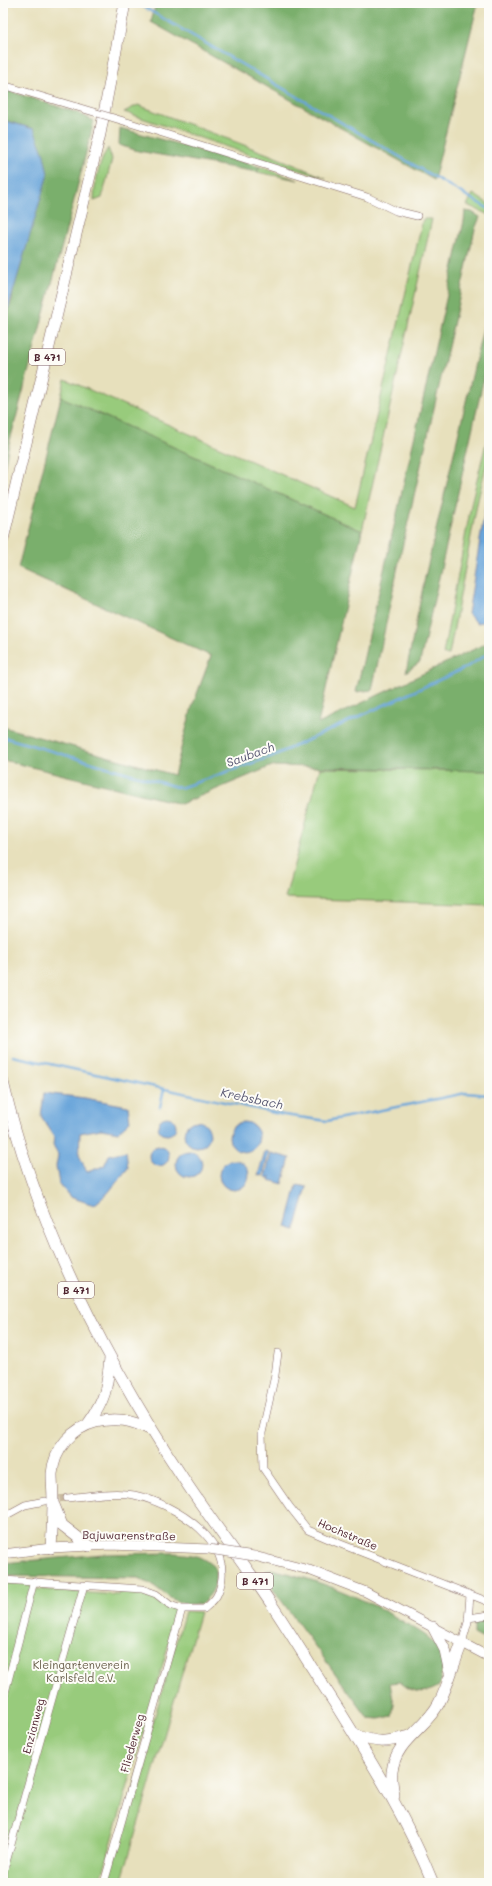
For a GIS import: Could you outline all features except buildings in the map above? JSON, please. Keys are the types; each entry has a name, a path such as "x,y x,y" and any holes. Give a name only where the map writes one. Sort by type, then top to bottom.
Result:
{"highway":[{"name":"B 471","path":"3,540 100,134 125,3"},
{"name":"B 471","path":"3,1082 16,1134 46,1220 70,1277 110,1358 152,1430 186,1482 271,1604 355,1735 395,1802 419,1850 433,1883"},
{"path":"88,1424 105,1397 110,1358"},
{"path":"51,1548 49,1502 52,1473 59,1450 75,1430 88,1424 104,1420 127,1420 152,1430"},
{"path":"49,1502 62,1525 89,1546"},
{"path":"433,1627 445,1650 450,1674"},
{"path":"395,1802 392,1774 393,1761 399,1749 427,1720 439,1703 462,1643"},
{"path":"355,1735 368,1740 384,1743 410,1736"}],"main road":[{"name":"Bajuwarenstraße","path":"3,1554 51,1548 111,1545 209,1549 254,1556 309,1570 366,1592 489,1657"}],"street":[{"path":"3,85 367,197 396,211 417,216"},
{"name":"Hochstraße","path":"278,1352 275,1375 262,1433 264,1468 289,1506 308,1530 338,1544 489,1602"},
{"path":"3,1580 142,1589 156,1594 170,1605 182,1609 204,1609 218,1595 222,1578 220,1556 204,1531 183,1515 157,1501 133,1495 113,1494 67,1498"},
{"path":"3,1517 25,1505 49,1502"},
{"path":"3,1700 34,1581"},
{"name":"Enzianweg","path":"3,1873 84,1585"},
{"path":"462,1643 468,1618 470,1595"},
{"name":"Fliederweg","path":"104,1883 182,1609"},
{"path":"468,1618 489,1615"}],"green space":[{"path":"156,3 478,3 434,180 151,22"},
{"path":"3,89 78,113 94,121 8,448 3,475 3,326 12,300 34,129 3,120"},
{"path":"138,105 273,156 326,178 271,162 124,112"},
{"path":"120,128 260,167 257,172 138,151 119,145"},
{"path":"108,148 112,159 102,198 94,201 98,174 102,160"},
{"path":"260,167 298,180 257,172"},
{"path":"473,194 489,204 489,215 467,205"},
{"path":"465,211 472,212 480,217 475,229 400,557 372,690 356,692 464,221"},
{"path":"423,219 432,219 362,531 61,397 65,379 355,507"},
{"path":"489,303 489,355 420,662 406,672 425,577"},
{"path":"61,397 362,531 318,724 489,642 489,771 272,766 181,804 3,760 3,727 174,775 192,707 211,656 18,568"},
{"path":"489,431 489,453 477,504 449,655 443,654 472,500"},
{"path":"320,768 489,771 489,905 285,898"},
{"path":"174,1553 196,1556 210,1563 215,1568 214,1588 209,1596 200,1604 184,1604 170,1598 154,1586 138,1578 3,1576 3,1563 103,1554"},
{"path":"271,1569 324,1584 358,1598 375,1606 425,1635 437,1646 442,1654 443,1658 439,1686 429,1691 419,1692 409,1689 400,1682 390,1683 394,1704 392,1716 379,1719 368,1718 264,1577 265,1571"},
{"name":"Kleingartenverein Karlsfeld e.V.","path":"3,1582 36,1584 36,1589 118,1595 120,1589 142,1591 177,1610 177,1615 100,1883 3,1883"},
{"path":"185,1611 200,1612 121,1883 107,1883"},
{"path":"485,1618 489,1620 489,1642 474,1634 474,1625 478,1619"}],"water":[{"path":"3,120 34,129 44,155 48,174 3,326"},
{"path":"489,498 489,621 477,623 468,614 485,509"},
{"path":"44,1093 85,1098 128,1106 130,1121 118,1132 101,1129 80,1133 79,1155 87,1172 104,1166 109,1155 126,1151 128,1168 108,1193 94,1205 70,1197 59,1184 56,1166 58,1155 53,1145 54,1136 41,1116"},
{"path":"163,1117 171,1117 176,1122 174,1133 171,1135 163,1135 158,1130 158,1122"},
{"path":"197,1121 206,1125 210,1134 206,1143 197,1147 188,1143 184,1134 188,1125"},
{"path":"244,1122 255,1126 259,1137 255,1148 244,1152 233,1148 229,1137 233,1126"},
{"path":"159,1146 166,1149 169,1156 166,1163 159,1166 152,1163 149,1156 152,1149"},
{"path":"189,1151 198,1155 202,1164 198,1173 189,1177 180,1173 176,1164 180,1155"},
{"path":"265,1151 269,1152 263,1176 258,1175"},
{"path":"271,1153 290,1158 283,1184 269,1180 270,1176 269,1178 265,1177"},
{"path":"234,1160 244,1165 249,1175 244,1185 234,1190 224,1185 219,1175 224,1165"},
{"path":"297,1185 307,1187 295,1230 286,1227"}],"waterway":[{"path":"137,3 489,209"},
{"name":"Saubach","path":"3,737 180,788 273,756 465,668 489,653"},
{"name":"Krebsbach","path":"13,1056 284,1115 327,1121 466,1093 489,1095"},
{"path":"160,1107 164,1089"}],"tunnel":[{"path":"49,1500 67,1498"}]}
